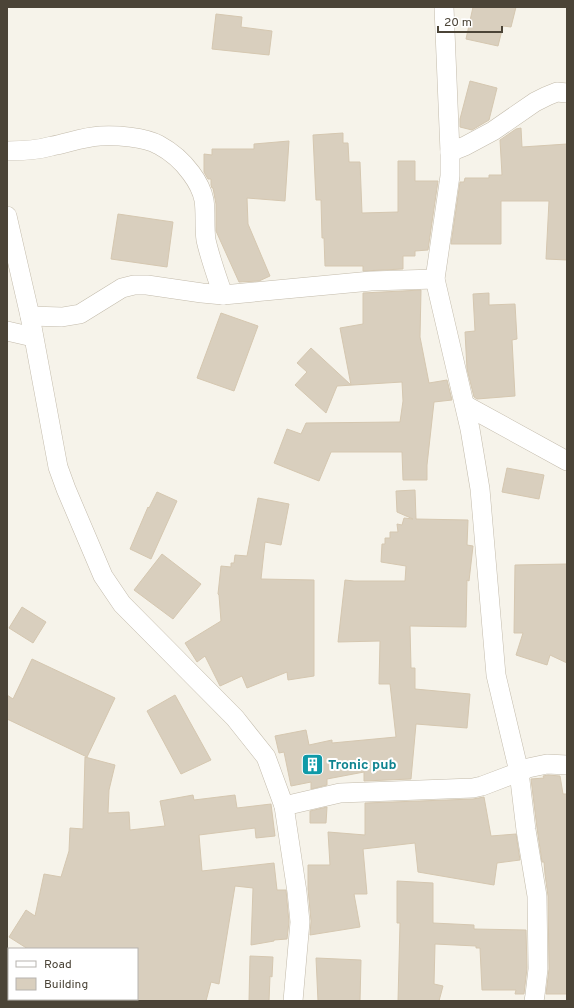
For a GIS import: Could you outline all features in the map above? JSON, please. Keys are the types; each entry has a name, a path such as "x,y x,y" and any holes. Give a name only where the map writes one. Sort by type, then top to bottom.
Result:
{"street":[{"path":"444,7 450,176 435,279 465,405 480,489 496,675 519,772 526,830 537,896 538,969 534,1001"},
{"path":"450,152 493,131 535,102 557,92 567,92"},
{"path":"7,151 34,150 51,147 82,138 123,136 148,141 159,145 172,153 184,164 201,190 204,201 207,241 211,259 223,295"},
{"path":"7,216 30,316 58,467 103,576 122,604 235,718 266,757 284,806 296,878 300,922 293,1001"},
{"path":"30,316 62,317 80,314 122,288 134,286 147,286 223,295 371,281 435,279"},
{"path":"7,331 33,337"},
{"path":"465,405 567,461"},
{"path":"284,806 340,793 473,788 528,768 547,764 567,765"}],"building":[{"path":"473,7 516,7 511,27 503,26 498,46 466,39"},
{"path":"216,14 242,17 241,27 272,31 269,55 212,49"},
{"path":"470,81 497,88 489,120 472,130 460,127 460,119"},
{"path":"521,128 522,147 567,144 567,260 546,259 549,201 501,201 501,244 451,244 460,182 464,182 465,178 489,178 489,175 502,175 500,140 516,129"},
{"path":"343,133 343,143 348,143 349,162 360,162 362,213 398,212 398,161 415,161 415,181 438,181 428,250 415,251 415,256 403,256 403,269 363,271 363,266 325,266 324,238 322,238 321,200 316,200 313,135"},
{"path":"289,141 285,201 247,198 248,224 270,276 259,281 239,282 216,231 216,204 211,179 208,179 204,172 204,154 212,155 212,149 254,149 254,144"},
{"path":"118,214 173,222 167,267 111,259"},
{"path":"421,290 420,337 429,383 447,380 452,400 434,402 427,465 427,480 403,480 402,452 331,452 319,481 274,463 287,429 301,434 306,423 400,422 403,401 402,382 337,386 326,413 295,385 307,372 297,363 311,348 351,385 340,328 363,324 363,293"},
{"path":"489,293 489,305 515,304 517,339 512,340 515,396 477,399 474,397 467,369 465,332 475,331 473,294"},
{"path":"221,313 258,326 234,391 197,378"},
{"path":"507,468 544,475 539,499 502,492"},
{"path":"415,490 416,519 468,520 467,545 473,546 469,581 467,580 466,627 410,626 411,668 415,668 415,689 470,694 467,728 416,724 411,779 364,781 364,772 327,779 327,785 311,789 311,782 291,786 284,752 279,753 275,736 306,730 309,745 332,740 332,743 396,737 390,684 379,684 380,641 338,642 345,580 405,581 406,566 381,562 382,544 385,544 385,538 390,538 390,532 398,532 397,524 402,525 404,518 413,519 397,512 396,491"},
{"path":"157,492 177,501 151,559 130,549 148,507 149,508"},
{"path":"258,498 289,504 281,545 265,542 261,579 314,580 314,676 288,680 287,672 247,688 242,676 220,686 205,656 197,662 185,643 221,621 218,594 221,566 231,567 231,563 234,563 235,555 247,556"},
{"path":"162,554 201,584 173,619 134,590"},
{"path":"567,564 567,663 550,655 547,665 516,655 523,633 514,633 515,565"},
{"path":"22,607 46,622 33,643 9,628"},
{"path":"32,659 115,698 87,757 7,719 7,695 13,699"},
{"path":"175,695 211,760 181,774 147,711"},
{"path":"85,757 115,765 109,790 108,813 129,812 130,830 165,826 160,801 193,795 194,800 235,795 237,808 271,804 275,836 256,838 255,828 199,835 202,871 274,863 277,890 286,890 289,922 287,939 251,945 253,888 235,886 219,984 211,982 206,1001 137,1001 138,948 26,948 9,937 26,910 35,916 44,874 61,877 69,851 70,828 83,829"},
{"path":"543,776 560,776 563,794 567,794 567,994 546,994 549,969 548,896 531,779 544,778"},
{"path":"484,797 491,836 516,834 520,860 497,863 494,885 418,872 415,843 363,849 367,894 354,894 360,927 310,935 311,921 308,889 308,865 330,865 328,832 365,835 365,803 473,799"},
{"path":"327,807 326,823 310,823 310,811"},
{"path":"397,881 433,883 433,923 474,925 474,929 526,930 527,968 524,994 515,994 516,990 482,990 480,948 476,948 476,946 435,944 434,984 443,986 439,1001 398,1001 400,923 397,923"},
{"path":"250,956 273,957 272,977 270,976 269,1001 249,1001"},
{"path":"316,958 361,960 360,1001 318,1001"}],"place":[{"name":"Tronic pub","path":"312,765"}]}
